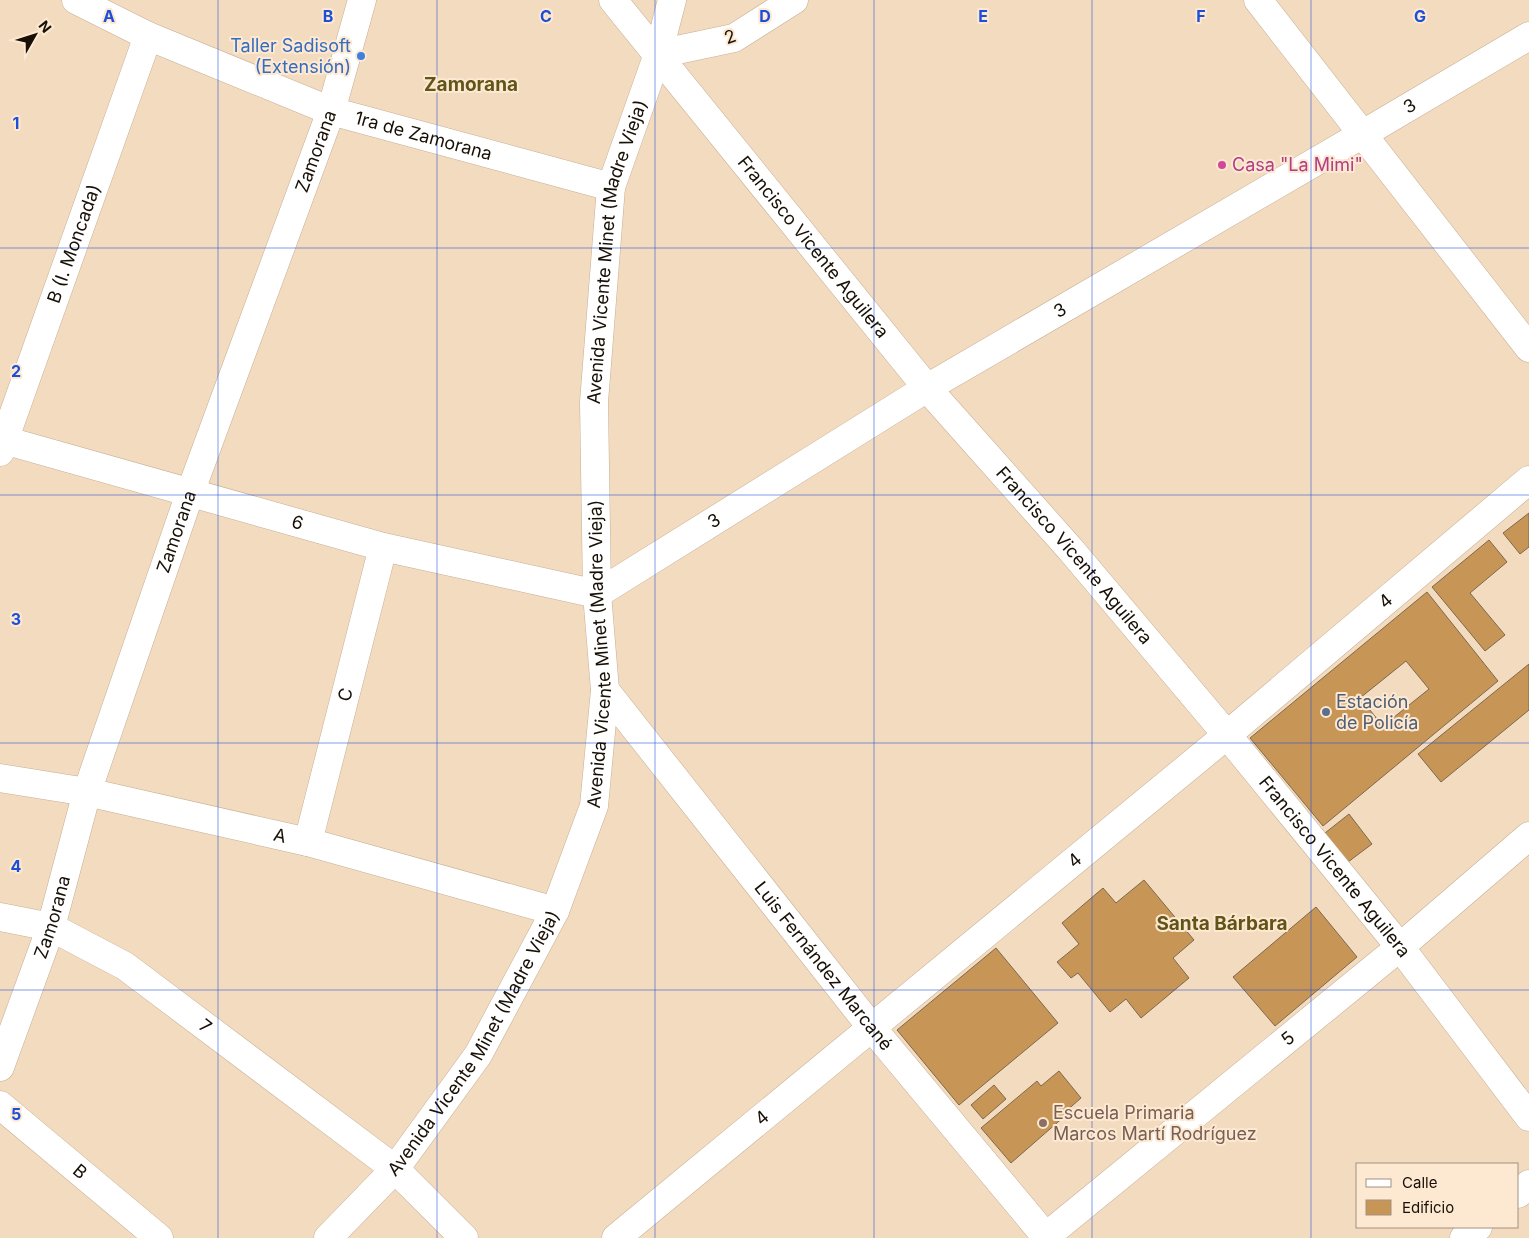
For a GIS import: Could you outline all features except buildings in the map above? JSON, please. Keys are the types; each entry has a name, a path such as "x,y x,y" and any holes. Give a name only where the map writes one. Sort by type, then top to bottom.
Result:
{"street":[{"name":"1ra de Zamorana","path":"76,0 148,36 331,111 611,187"},
{"name":"Zamorana","path":"0,1067 51,927 87,792 190,493 331,111 362,0"},
{"name":"Francisco Vicente Aguilera","path":"613,0 927,388 1071,550 1227,735 1400,947 1529,1117"},
{"name":"Avenida Vicente Minet (Madre Vieja)","path":"328,1238 395,1169 478,1055 556,911 594,806 605,690 597,594 594,402 611,187 658,54 672,0"},
{"name":"2","path":"658,54 734,38 794,0"},
{"path":"1258,0 1529,348"},
{"name":"B (I. Moncada)","path":"1,443 148,36"},
{"name":"3","path":"597,594 927,388 1529,36"},
{"name":"6","path":"1,443 383,547 597,594"},
{"name":"4","path":"616,1238 1227,735 1529,480"},
{"name":"C","path":"308,842 383,547"},
{"name":"Luis Fernández Marcané","path":"605,690 872,1028 1046,1238"},
{"name":"A","path":"0,778 87,792 308,842 556,911"},
{"name":"5","path":"1046,1238 1400,947 1529,836"},
{"name":"7","path":"0,917 51,927 125,966 395,1169 464,1238"},
{"name":"B","path":"0,1105 159,1238"},
{"path":"1519,1193 1529,1184"},
{"path":"1464,1238 1477,1228"}],"place":[{"name":"Taller Sadisoft (Extensión)","path":"361,56"},
{"name":"Casa \"La Mimi\"","path":"1222,165"},
{"name":"Estación de Policía","path":"1326,712"},
{"name":"Escuela Primaria Marcos Martí Rodríguez","path":"1043,1123"}],"district":[{"name":"Zamorana","path":"471,84"},
{"name":"Santa Bárbara","path":"1222,923"}]}
